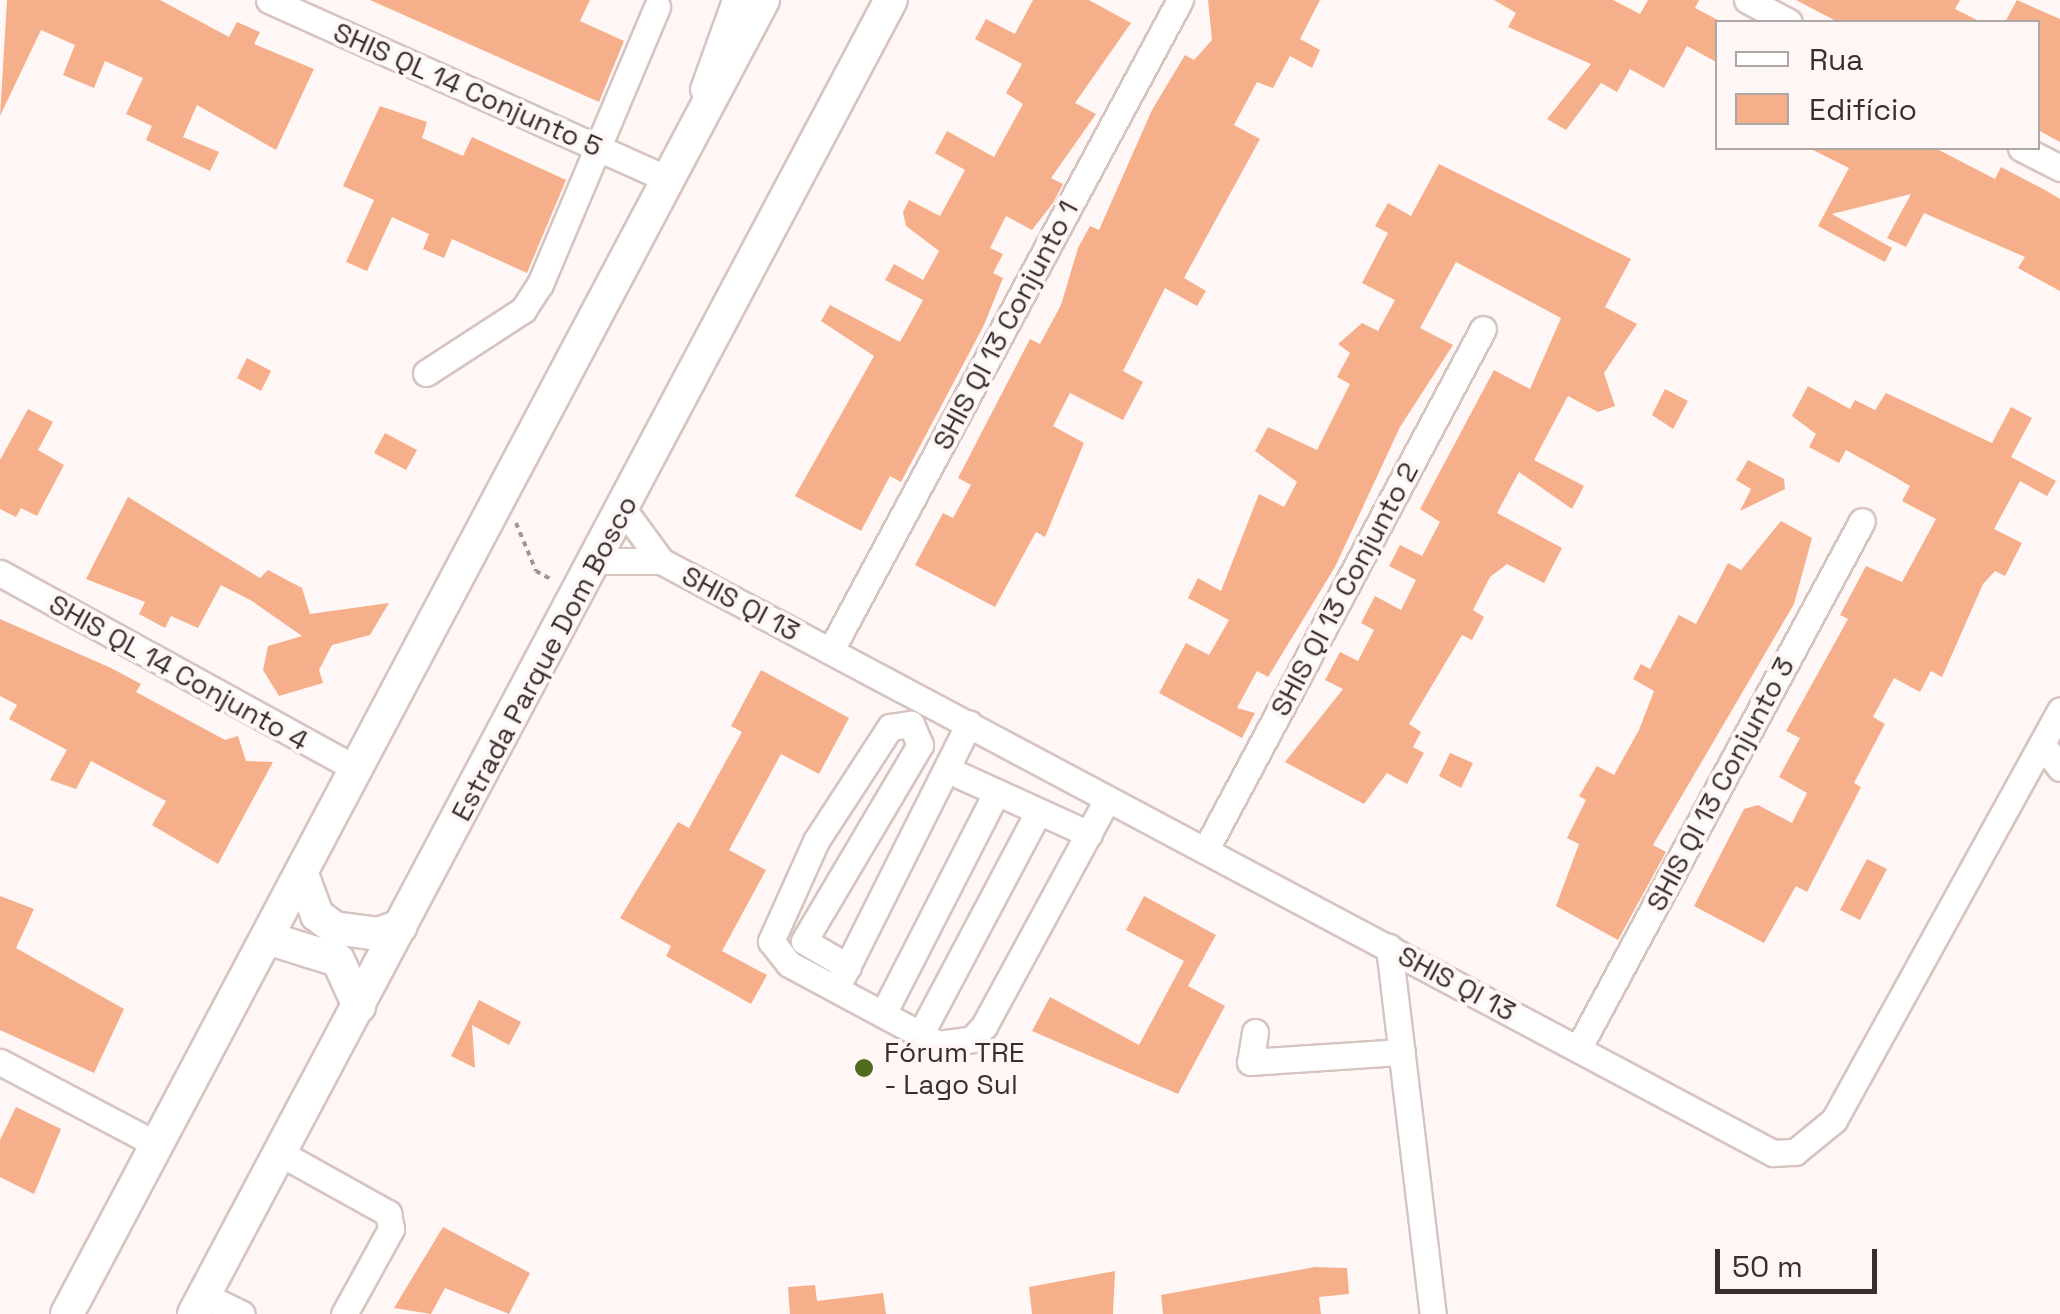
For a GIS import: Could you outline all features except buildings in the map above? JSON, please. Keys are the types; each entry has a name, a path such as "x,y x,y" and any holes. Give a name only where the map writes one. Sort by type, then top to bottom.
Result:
{"main road":[{"path":"68,1314 152,1142 358,770 763,0"},
{"name":"Estrada Parque Dom Bosco","path":"199,1304 891,0"},
{"path":"302,874 318,915 334,928 378,934 401,926"},
{"path":"267,938 338,960 359,1006"}],"street":[{"name":"SHIS QL 14 Conjunto 5","path":"268,0 298,6 668,178"},
{"path":"686,141 735,0"},
{"name":"SHIS QI 13 Conjunto 1","path":"831,650 1180,0"},
{"path":"1747,0 1785,20"},
{"path":"426,373 523,310 600,149 657,8"},
{"path":"2025,150 2060,168"},
{"name":"SHIS QI 13 Conjunto 2","path":"1206,849 1483,329"},
{"name":"SHIS QI 13","path":"623,509 661,561 968,723 1106,801 1206,849 1579,1047 1750,1145 1795,1152 1814,1142 2060,710"},
{"name":"SHIS QI 13 Conjunto 3","path":"1579,1047 1862,521"},
{"name":"SHIS QI 13","path":"595,561 661,561"},
{"name":"SHIS QL 14 Conjunto 4","path":"0,573 358,770"},
{"path":"843,976 968,723"},
{"path":"843,976 779,956 771,935 883,736 911,724 920,746 804,942 843,976 884,1014 919,1036 956,1045 984,1026 1106,801"},
{"path":"2042,744 2060,768"},
{"path":"948,770 995,795 1088,834"},
{"path":"884,1014 995,795"},
{"path":"919,1036 1037,814"},
{"path":"1388,948 1433,1314"},
{"path":"1256,1032 1250,1062 1402,1052"},
{"path":"0,1062 152,1142"},
{"path":"280,1153 388,1213 390,1230 346,1313"},
{"path":"199,1304 242,1314"}],"path":[{"path":"496,507 513,516 536,571 578,594"}],"place":[{"name":"Fórum TRE - Lago Sul","path":"864,1068"}]}
